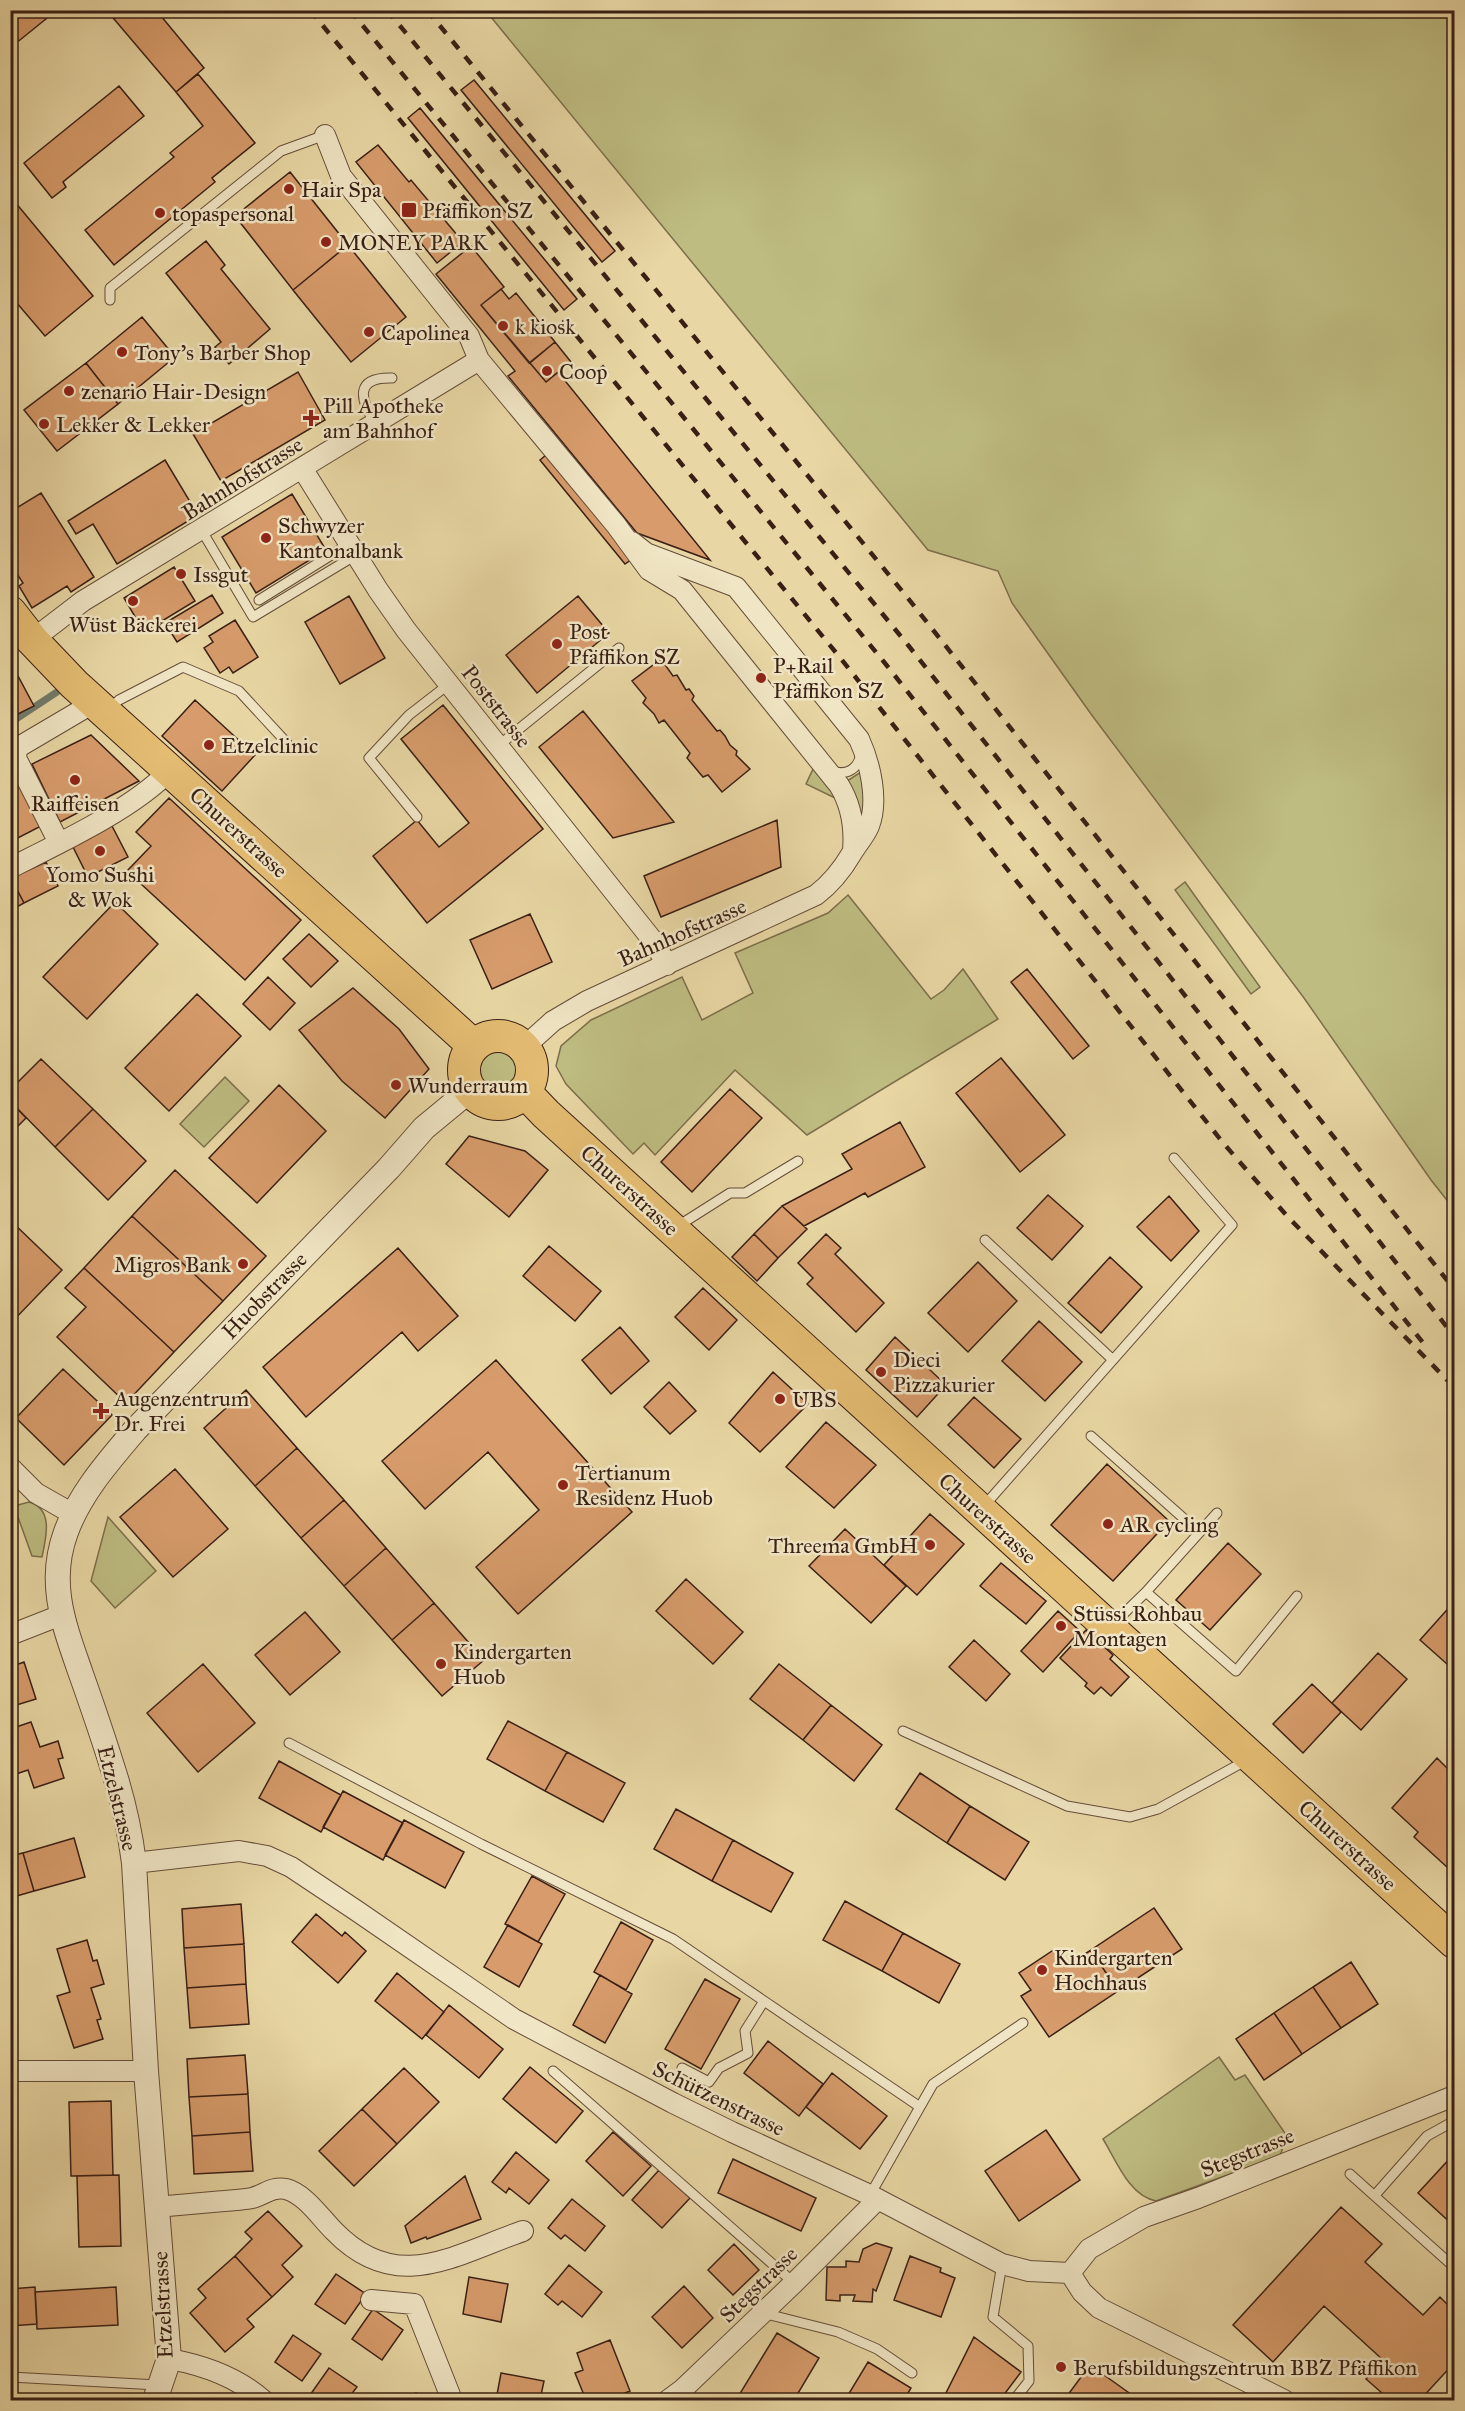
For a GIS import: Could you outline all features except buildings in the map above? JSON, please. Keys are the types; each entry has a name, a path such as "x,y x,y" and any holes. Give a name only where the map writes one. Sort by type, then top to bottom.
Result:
{"main road":[{"name":"Churerstrasse","path":"10,612 32,640 100,707 474,1046"},
{"path":"496,1036 514,1040 523,1048 531,1066 530,1080 524,1091 512,1101 497,1104 482,1100 470,1090 465,1079 464,1067 467,1056 474,1046 484,1039 496,1036"},
{"name":"Churerstrasse","path":"524,1091 546,1114 1109,1628 1453,1937"}],"street":[{"name":"Bahnhofstrasse","path":"325,135 341,176 469,336 479,360 627,538 638,558 654,575 682,590 847,797 855,833 853,851"},
{"name":"Bahnhofstrasse","path":"32,640 84,602 479,360"},
{"name":"Poststrasse","path":"302,468 378,590 449,684 654,942 667,965"},
{"name":"Bahnhofstrasse","path":"523,1048 553,1022 573,1009 816,895 834,881 870,825 873,800 869,768 859,740 736,587 646,553 627,538"},
{"path":"59,843 16,758 17,748 100,707"},
{"path":"10,868 59,843 156,785 170,770"},
{"name":"Huobstrasse","path":"74,1514 99,1472 135,1430 289,1268 382,1175 424,1128 470,1090"},
{"path":"10,1467 36,1493 74,1514"},
{"name":"Etzelstrasse","path":"74,1514 66,1531 58,1566 61,1615 114,1772 130,1832 134,1863 146,2072 169,2359 158,2393"},
{"path":"10,1635 61,1615"},
{"name":"Schützenstrasse","path":"134,1863 239,1851 267,1856 291,1868 357,1911 514,2019 722,2128 874,2197 1002,2264 1029,2271 1070,2273"},
{"path":"10,2071 146,2072"},
{"name":"Stegstrasse","path":"1070,2273 1089,2249 1144,2217 1455,2096"},
{"path":"156,2207 252,2198 274,2188 282,2188 302,2198 350,2247 362,2255 376,2261 405,2266 435,2262 523,2231"},
{"name":"Stegstrasse","path":"668,2400 683,2389 794,2283 874,2197"},
{"path":"1070,2273 1082,2292 1099,2308 1284,2400"},
{"path":"371,2300 414,2304 453,2400"},
{"path":"169,2359 198,2364 229,2378 263,2400"}],"lane":[{"path":"110,300 110,288 281,151 325,135"},
{"path":"375,424 363,401 364,389 373,380 392,378"},
{"path":"202,531 254,616 353,549"},
{"path":"258,600 353,549"},
{"path":"682,590 684,581 694,571"},
{"path":"498,746 619,648"},
{"path":"100,707 119,700 183,667 239,691 288,743"},
{"path":"417,817 369,758 409,715 449,684"},
{"path":"820,763 833,772 850,771 861,758 859,740"},
{"path":"980,1510 1232,1225 1174,1158"},
{"path":"674,1229 730,1193 745,1193 798,1161"},
{"path":"986,1240 1113,1360"},
{"path":"1091,1436 1199,1532"},
{"path":"1109,1628 1146,1592 1216,1513"},
{"path":"1146,1592 1236,1671 1297,1596"},
{"path":"903,1731 1067,1806 1130,1817 1158,1809 1251,1757"},
{"path":"289,1743 481,1845 673,1939 920,2107"},
{"path":"682,2068 709,2082 719,2068 748,2053 745,2031 764,2001"},
{"path":"874,2197 933,2084 1023,2023"},
{"path":"553,2071 794,2283"},
{"path":"1375,2195 1427,2136 1455,2121"},
{"path":"1350,2174 1455,2267"},
{"path":"1002,2264 993,2317 1028,2346 1029,2381 1014,2400"},
{"path":"763,2313 838,2332 877,2349 912,2373"},
{"path":"10,2377 158,2393"}],"shaded area":[{"path":"486,11 1454,11 1454,1209 1431,1180 1304,998 1091,714 1012,603 998,571 928,550"},
{"path":"814,767 836,796 835,798 806,784"},
{"path":"861,772 865,796 863,814 859,812 856,797 847,781"},
{"path":"1185,882 1260,987 1251,994 1175,890"},
{"path":"848,895 931,999 944,990 963,969 998,1019 807,1135 735,1070 655,1155 644,1143 633,1154 566,1084 556,1066 561,1046 591,1020 682,977 702,1020 753,993 735,953 828,913"},
{"path":"498,1050 511,1056 517,1069 511,1082 498,1088 485,1082 479,1069 485,1056"},
{"path":"225,1077 249,1101 204,1147 180,1124"},
{"path":"29,1502 37,1506 45,1517 46,1533 42,1557 32,1556 14,1506"},
{"path":"108,1517 156,1571 115,1608 91,1581"},
{"path":"1219,2057 1235,2080 1245,2075 1287,2136 1280,2156 1156,2201 1147,2198 1138,2192 1124,2176 1103,2139"}],"waterway":[{"path":"10,723 57,692"}],"railway":[{"path":"310,10 842,660 1224,1144 1287,1216 1454,1387"},
{"path":"350,10 884,662 1428,1349"},
{"path":"387,10 908,645 1454,1336"},
{"path":"427,10 907,597 1454,1289"}],"place":[{"name":"Hair Spa","path":"289,189"},
{"name":"Pfäffikon SZ","path":"409,210"},
{"name":"topaspersonal","path":"160,213"},
{"name":"MONEY PARK","path":"326,242"},
{"name":"k kiosk","path":"503,326"},
{"name":"Capolinea","path":"369,332"},
{"name":"Tony's Barber Shop","path":"122,352"},
{"name":"Coop","path":"547,371"},
{"name":"zenario Hair-Design","path":"69,391"},
{"name":"Pill Apotheke am Bahnhof","path":"311,418"},
{"name":"Lekker & Lekker","path":"44,424"},
{"name":"Schwyzer Kantonalbank","path":"266,538"},
{"name":"Issgut","path":"181,574"},
{"name":"Wüst Bäckerei","path":"133,601"},
{"name":"Post Pfäffikon SZ","path":"557,644"},
{"name":"P+Rail Pfäffikon SZ","path":"761,678"},
{"name":"Etzelclinic","path":"209,745"},
{"name":"Raiffeisen","path":"75,780"},
{"name":"Yomo Sushi & Wok","path":"100,851"},
{"name":"Wunderraum","path":"396,1085"},
{"name":"Migros Bank","path":"243,1264"},
{"name":"Dieci Pizzakurier","path":"881,1372"},
{"name":"UBS","path":"780,1399"},
{"name":"Augenzentrum Dr. Frei","path":"101,1411"},
{"name":"Tertianum Residenz Huob","path":"563,1485"},
{"name":"AR cycling","path":"1108,1524"},
{"name":"Threema GmbH","path":"930,1545"},
{"name":"Stüssi Rohbau Montagen","path":"1061,1626"},
{"name":"Kindergarten Huob","path":"441,1664"},
{"name":"Kindergarten Hochhaus","path":"1042,1970"},
{"name":"Berufsbildungszentrum BBZ Pfäffikon","path":"1061,2367"}]}
